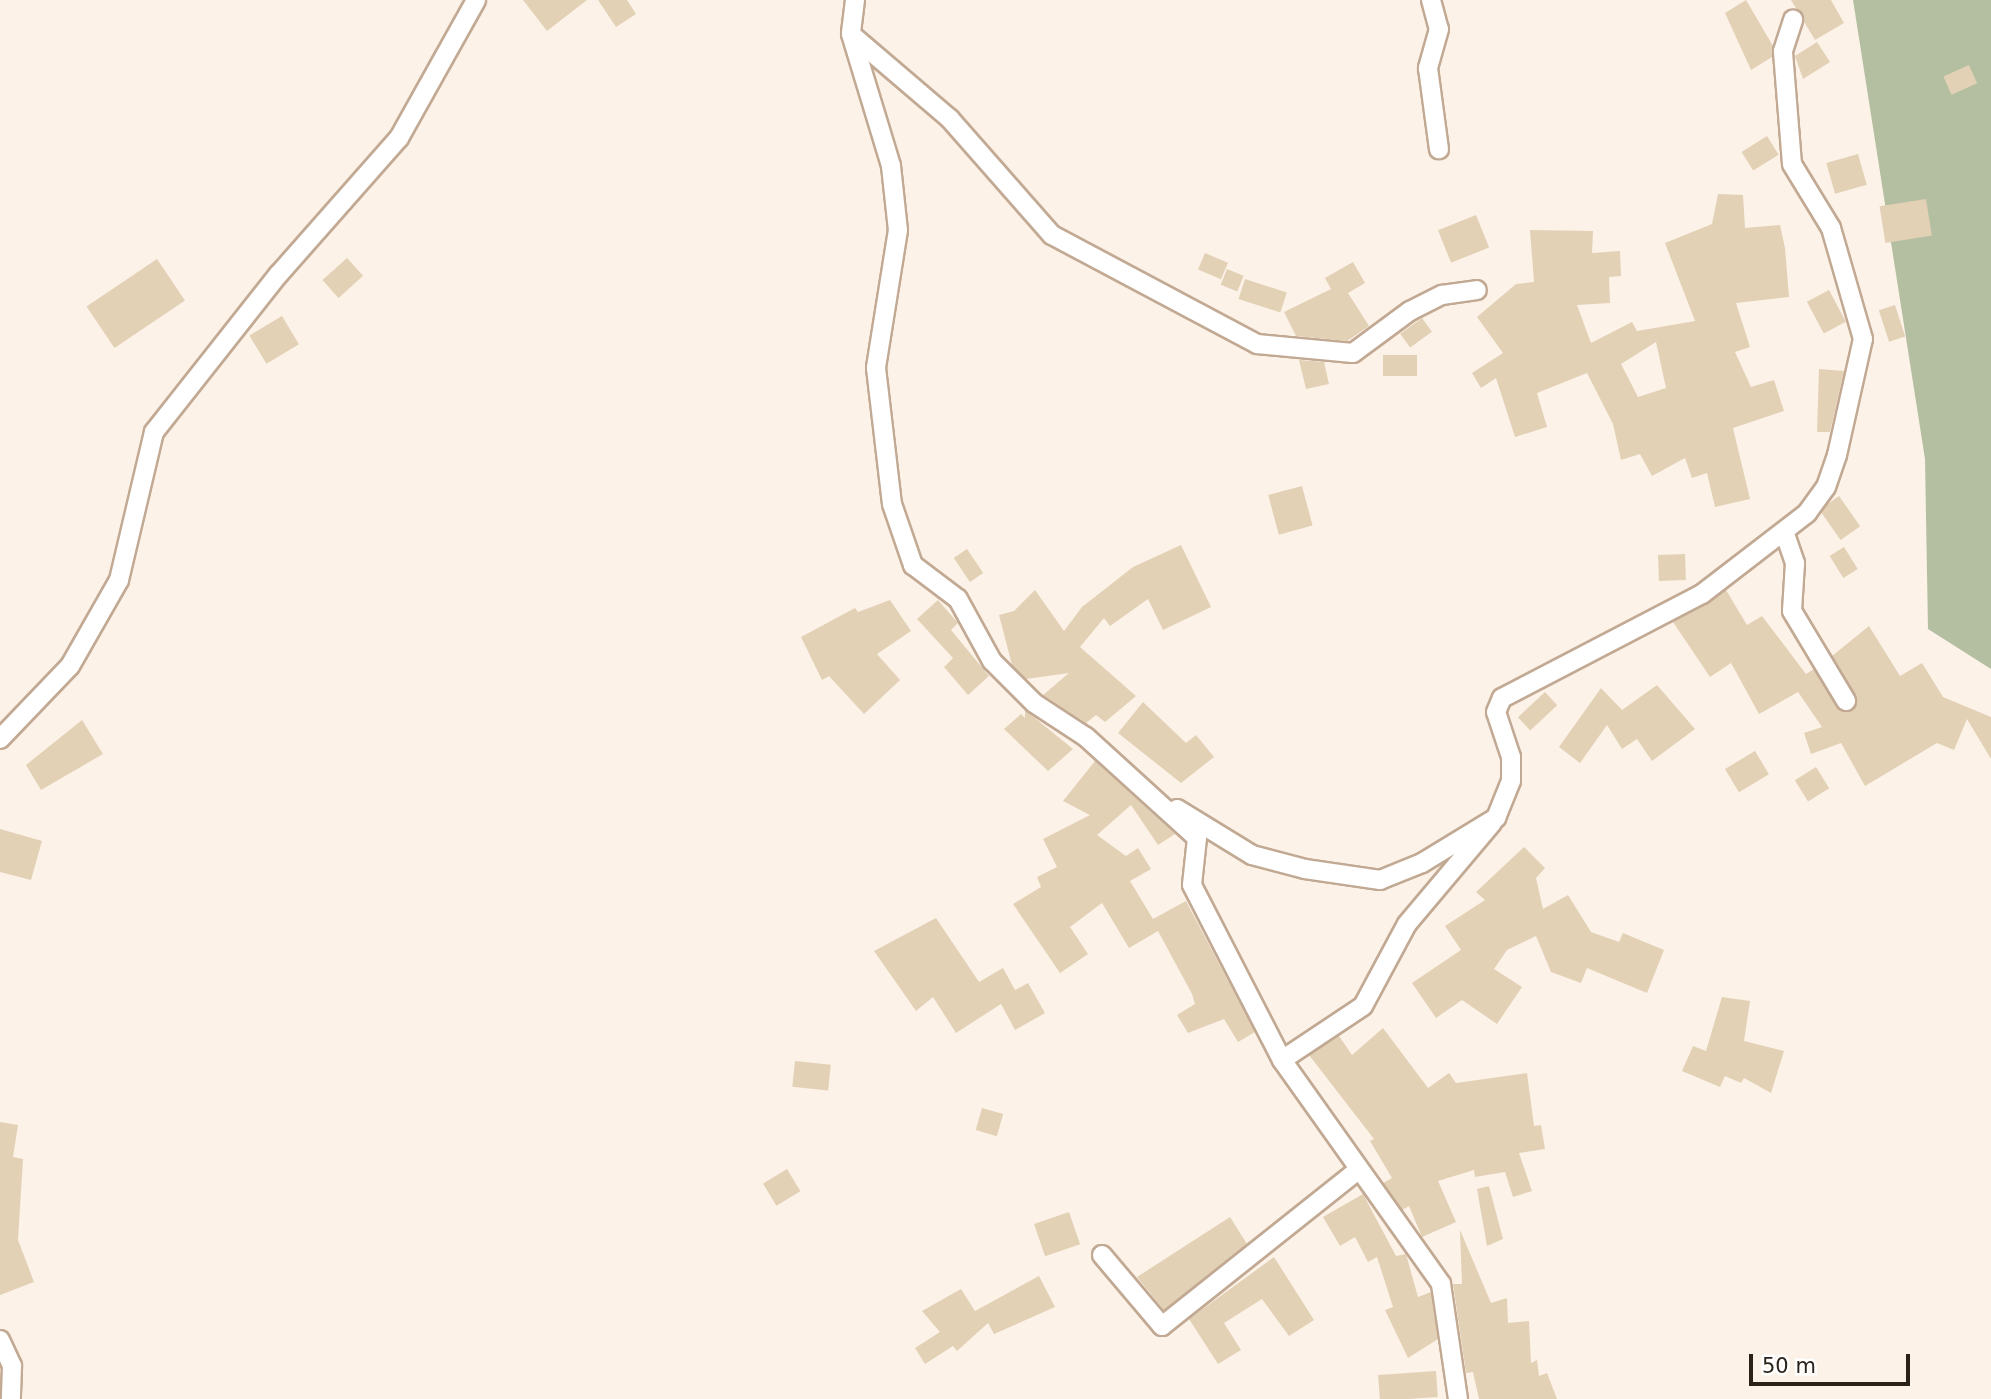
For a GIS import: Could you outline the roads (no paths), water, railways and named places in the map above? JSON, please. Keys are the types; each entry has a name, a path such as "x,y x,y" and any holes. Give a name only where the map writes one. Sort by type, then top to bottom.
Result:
{"street":[{"path":"0,739 70,666 119,580 154,432 279,274 399,138 476,0"},
{"path":"855,0 851,34 891,166 898,230 876,368 892,503 912,565 958,599 992,661 1034,704 1150,793 1252,855 1380,880 1496,818"},
{"path":"1431,0 1439,29 1427,68 1439,149"},
{"path":"1282,1059 1363,1006 1407,924 1457,873 1496,818 1511,781 1511,757 1496,712 1502,698 1680,607 1785,534 1826,487 1863,339 1830,228 1792,164 1783,51 1793,20"},
{"path":"851,34 950,120 1052,235 1257,344 1353,353 1410,311 1442,295 1477,290"},
{"path":"1785,534 1795,563 1795,621 1846,701"},
{"path":"1150,793 1197,838 1192,885 1282,1059 1357,1171 1401,1220 1441,1284 1458,1399"},
{"path":"1102,1255 1162,1326 1357,1171"},
{"path":"0,1340 12,1366 11,1399"}]}
